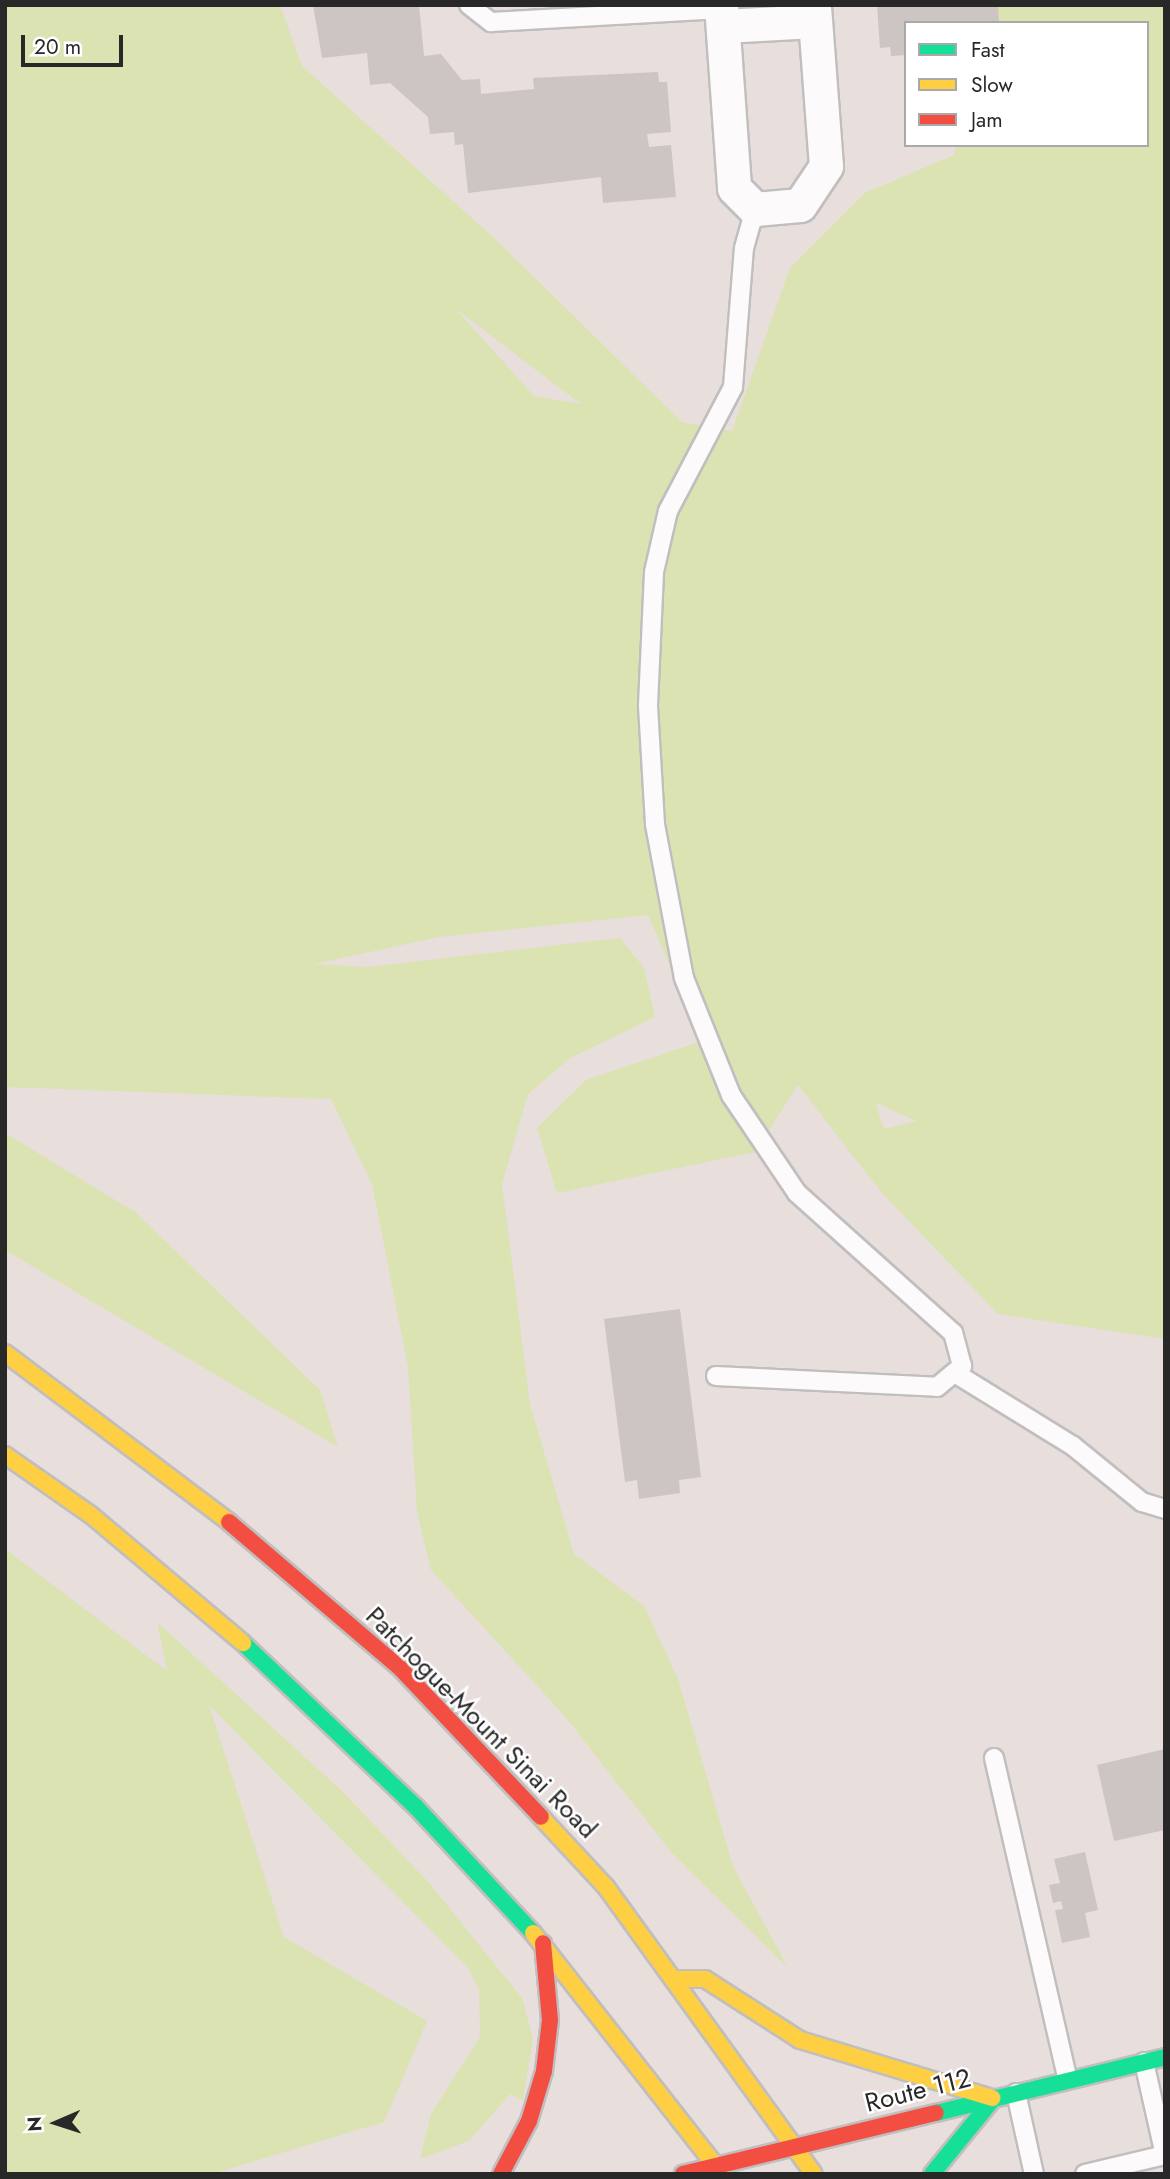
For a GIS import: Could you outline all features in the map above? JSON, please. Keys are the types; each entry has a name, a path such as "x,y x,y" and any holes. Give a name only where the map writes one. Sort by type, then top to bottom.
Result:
{"main road":[{"name":"Patchogue-Mount Sinai Road","path":"5,1353 246,1534 402,1670 606,1887 677,1979 814,2174"},
{"path":"5,1455 90,1515 254,1652 415,1806 543,1943 719,2170"},
{"path":"501,2174 529,2121 544,2071 550,2020 543,1943"},
{"path":"677,1979 705,1979 800,2040 994,2098 932,2174"},
{"name":"Route 112","path":"684,2174 719,2170 794,2146 1165,2057"}],"street":[{"path":"815,13 827,166 800,205 755,209 734,188 722,14 815,13"}],"lane":[{"path":"469,5 491,22 722,14"},
{"path":"755,209 744,248 733,387 668,511 653,572 648,705 656,824 684,978 732,1096 797,1193 953,1334 961,1350 958,1375"},
{"path":"716,1376 937,1387 958,1375"},
{"path":"958,1375 1073,1446 1142,1502 1165,1509"},
{"path":"994,1758 1068,2080"},
{"path":"1086,2174 1135,2168 1165,2155 1144,2062"},
{"path":"1016,2093 1034,2174"}],"green space":[{"path":"5,5 280,5 302,66 493,237 682,422 732,431 790,268 865,193 954,155 956,147 1149,147 1149,21 981,21 984,5 1165,5 1165,1339 998,1314 881,1192 798,1085 755,1152 557,1193 537,1128 586,1080 702,1041 648,915 439,937 314,964 367,967 620,938 644,968 655,1017 570,1058 528,1094 502,1184 530,1404 574,1554 644,1606 678,1679 733,1866 788,1968 672,1853 563,1714 431,1570 417,1512 408,1367 372,1184 331,1099 5,1087","holes":["455,308 581,404 534,396","875,1102 916,1121 884,1129"]},
{"path":"5,1133 135,1212 320,1390 338,1447 5,1250"},
{"path":"5,1549 167,1671 157,1622 342,1791 430,1884 522,1998 533,2039 523,2101 510,2094 469,2141 420,2159 431,2114 480,2037 479,1990 469,1969 209,1705 284,1937 427,2021 384,2122 212,2174 5,2174"}],"building":[{"path":"313,5 419,5 424,56 441,54 462,80 480,79 481,94 534,89 533,78 658,72 659,82 667,82 671,132 647,134 649,147 671,145 676,197 603,203 601,177 468,193 463,144 455,145 454,132 430,134 428,117 390,83 370,85 367,53 322,58"},
{"path":"877,5 998,5 999,21 904,21 904,55 891,56 890,47 880,48"},
{"path":"680,1309 701,1477 679,1480 680,1493 639,1499 637,1480 625,1482 604,1319"},
{"path":"1165,1749 1165,1830 1114,1841 1097,1765"},
{"path":"1085,1852 1098,1910 1085,1913 1090,1937 1062,1943 1055,1910 1063,1909 1061,1901 1053,1903 1049,1885 1060,1883 1054,1859"}],"traffic: fast":[{"path":"243,1643 415,1806 533,1933"},
{"path":"936,2113 1165,2057"},
{"path":"932,2174 994,2098"}],"traffic: slow":[{"path":"5,1353 229,1522"},
{"path":"5,1455 91,1515 243,1643"},
{"path":"541,1817 606,1887 814,2174"},
{"path":"533,1933 722,2174"},
{"path":"677,1979 705,1979 800,2040 992,2098"}],"traffic: jam":[{"path":"229,1522 402,1670 541,1817"},
{"path":"501,2174 529,2121 544,2071 550,2020 543,1943"},
{"path":"683,2174 936,2113"}]}
